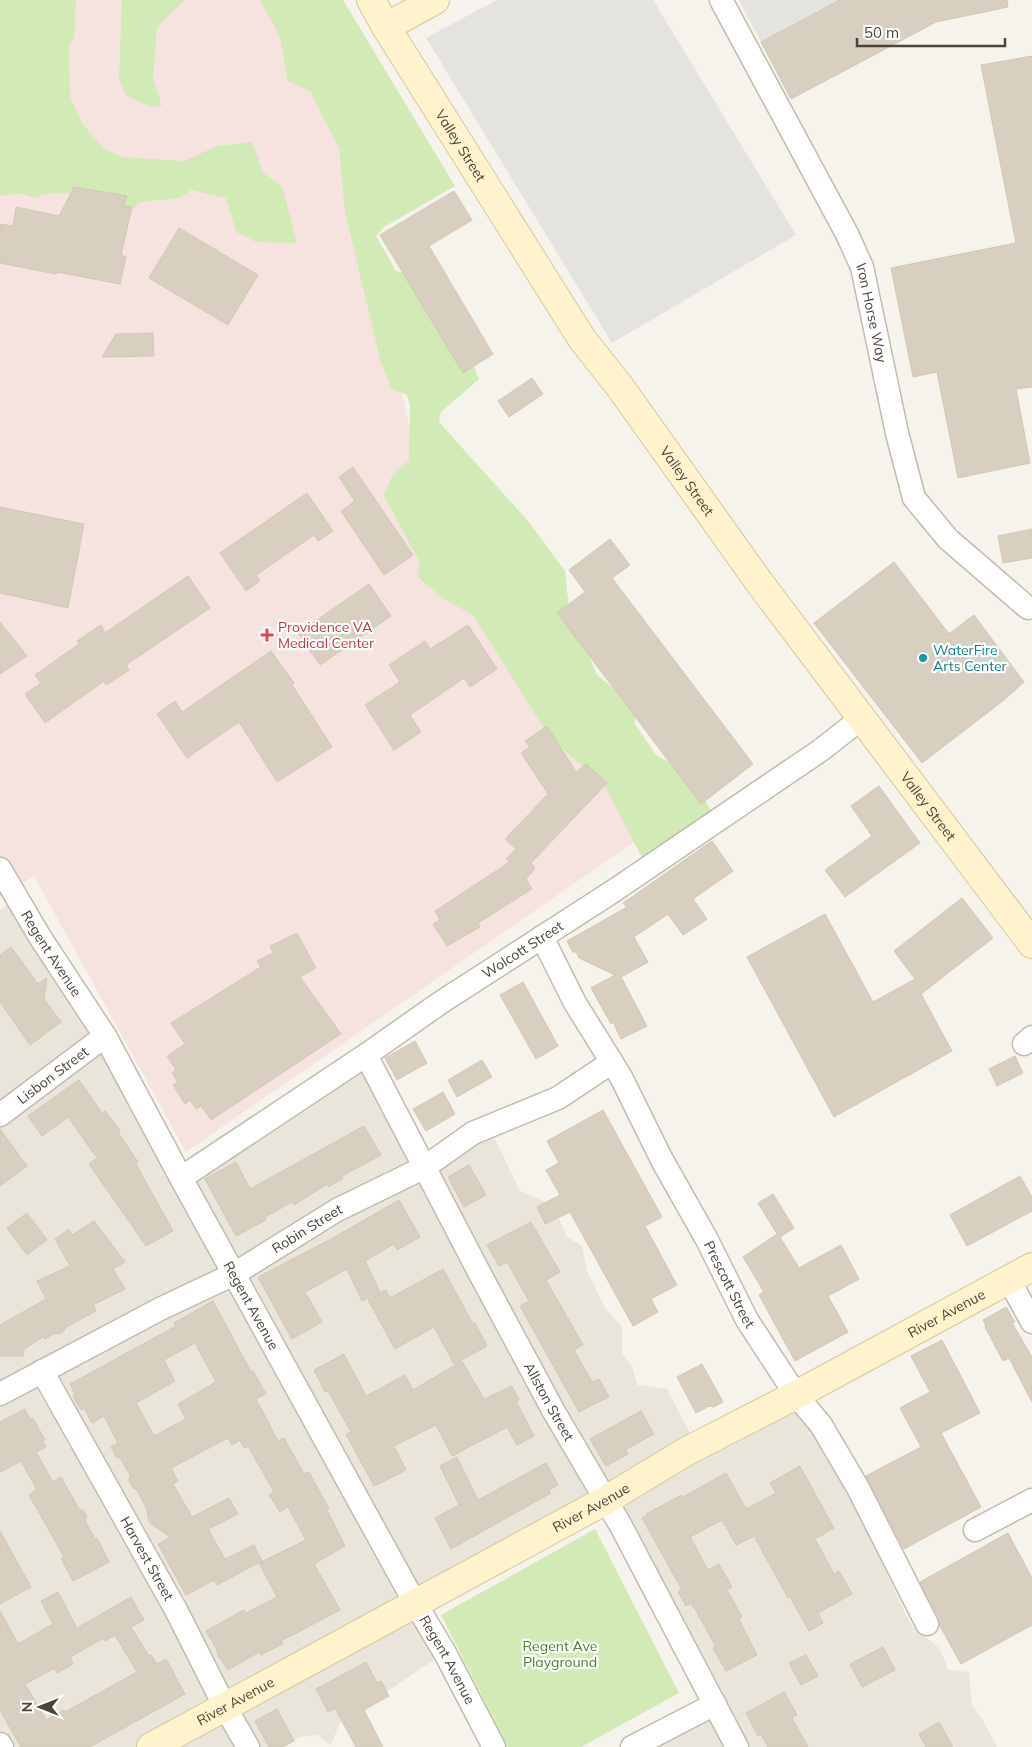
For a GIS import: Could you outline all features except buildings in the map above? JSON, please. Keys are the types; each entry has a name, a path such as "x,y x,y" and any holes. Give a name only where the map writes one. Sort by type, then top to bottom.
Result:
{"main road":[{"name":"Valley Street","path":"371,0 386,27 582,339 620,387 759,582 1032,944"},
{"path":"386,27 435,0"},
{"name":"River Avenue","path":"150,1747 606,1500 687,1451 796,1395 1021,1273"}],"street":[{"name":"Iron Horse Way","path":"721,0 848,234 862,267 897,434 914,498 948,538 1028,608"},
{"name":"Wolcott Street","path":"181,1178 366,1055 440,1003 615,890 821,750 862,718"},
{"name":"Regent Avenue","path":"0,869 40,937 105,1036 415,1603 445,1653 494,1747"},
{"name":"Prescott Street","path":"542,937 575,1003 612,1062 662,1160 706,1238 747,1320 796,1395 821,1425 858,1488 927,1624"},
{"name":"Lisbon Street","path":"0,1115 105,1036"},
{"name":"Allston Street","path":"366,1055 480,1274 553,1410 606,1500 737,1747"},
{"name":"Robin Street","path":"0,1394 160,1309 234,1274 337,1210 425,1167 473,1133 558,1098 612,1062"},
{"path":"1021,1273 1032,1322"},
{"name":"Harvest Street","path":"42,1371 176,1610 225,1707 248,1747"},
{"path":"975,1530 1032,1500"},
{"path":"632,1747 714,1704"}],"shaded area":[{"name":"Providence VA Medical Center","path":"61,0 329,0 350,155 413,443 656,827 186,1152 34,876 0,897 0,122"},
{"path":"497,0 653,0 796,235 612,343 426,38"},
{"path":"739,0 840,0 761,42"},
{"path":"23,894 175,1169 358,1057 420,1161 491,1131 520,1191 553,1205 567,1237 582,1246 587,1271 605,1308 622,1327 622,1353 632,1366 637,1385 667,1389 695,1443 802,1393 911,1625 940,1649 948,1670 969,1672 972,1706 981,1717 997,1747 630,1747 710,1704 608,1506 415,1602 441,1655 339,1724 331,1746 317,1735 299,1737 286,1747 0,1747 0,910"}],"green space":[{"path":"0,0 76,0 74,38 69,45 70,96 83,125 105,149 121,157 184,161 217,146 251,142 257,154 262,172 282,186 297,243 256,242 236,232 226,198 191,190 180,198 140,202 133,209 121,208 72,194 48,194 35,198 18,193 0,196"},
{"path":"122,0 185,0 157,27 153,78 162,106 152,107 126,96 119,78"},
{"path":"260,0 343,0 455,186 384,227 376,236 396,271 406,273 422,264 479,379 441,412 439,422 528,521 565,571 569,609 597,675 635,705 635,724 656,755 690,773 714,816 644,861 604,785 550,738 473,615 443,599 417,576 420,563 384,495 392,476 409,460 410,406 407,395 392,389 381,363 345,212 339,148 310,91 288,81 280,37"},
{"name":"Regent Ave Playground","path":"595,1529 679,1693 581,1747 508,1747 441,1615"}],"place":[{"name":"Providence VA Medical Center","path":"267,635"},
{"name":"WaterFire Arts Center","path":"923,658"}]}
